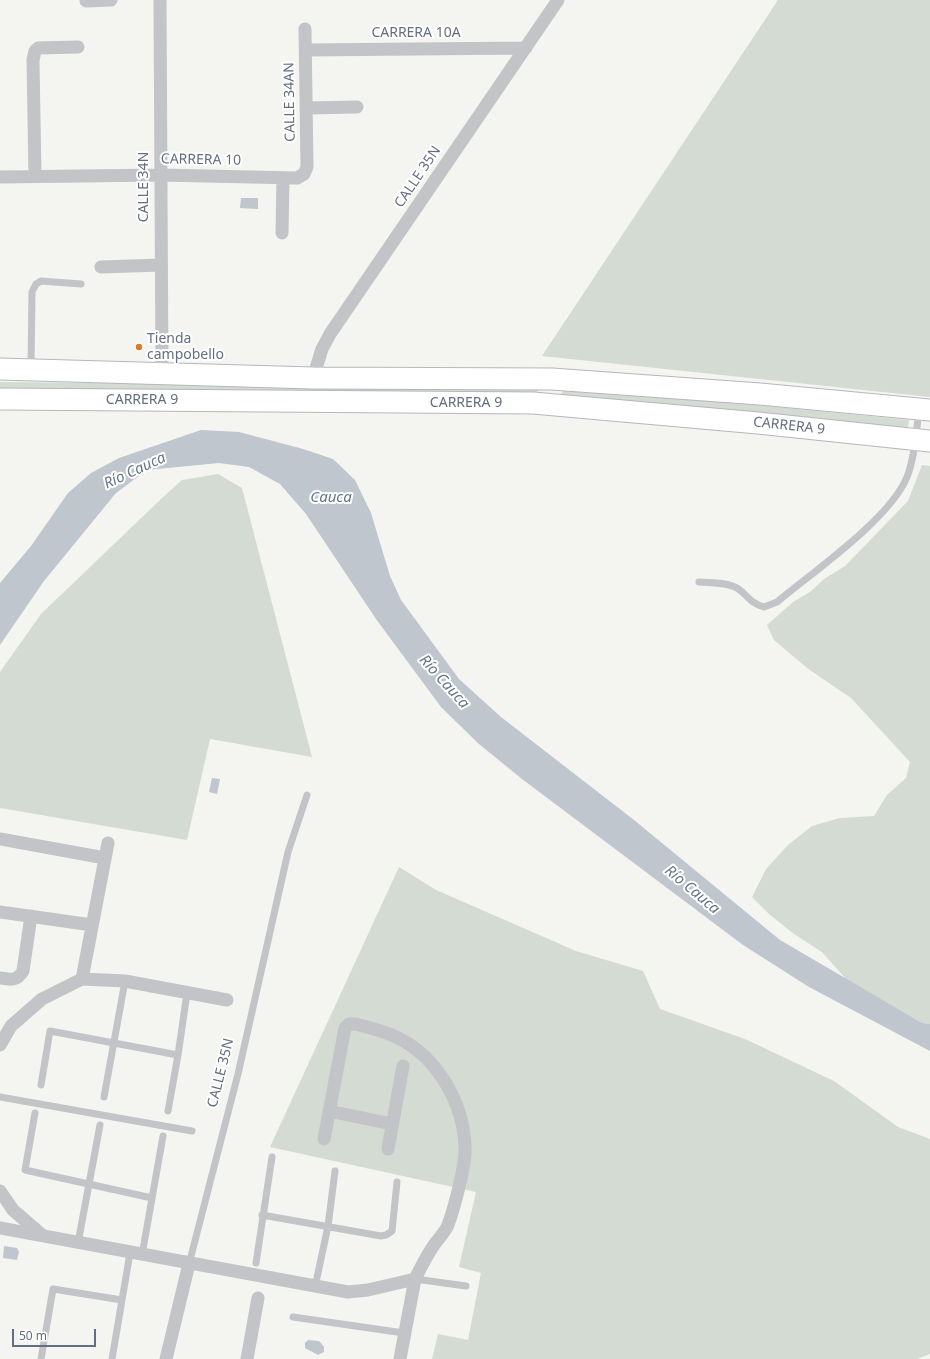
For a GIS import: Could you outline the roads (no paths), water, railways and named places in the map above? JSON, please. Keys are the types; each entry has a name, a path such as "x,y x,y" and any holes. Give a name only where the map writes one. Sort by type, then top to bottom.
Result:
{"main road":[{"name":"CARRERA 9","path":"0,369 313,378 552,379 760,394 925,409"},
{"path":"533,403 550,392 554,386 552,379"},
{"name":"CARRERA 9","path":"0,400 533,403 758,423 923,440"}],"street":[{"path":"86,1 111,0"},
{"name":"CALLE 34N","path":"160,0 162,374"},
{"name":"CALLE 35N","path":"313,378 322,349 330,334 558,0"},
{"name":"CALLE 34AN","path":"304,174 307,167 305,29"},
{"path":"35,176 33,60 35,51 38,48 78,47"},
{"name":"CARRERA 10A","path":"306,50 526,48"},
{"path":"306,108 358,107"},
{"name":"CARRERA 10","path":"0,177 160,175 297,178 304,174"},
{"path":"282,233 283,178"},
{"path":"100,267 161,266"},
{"path":"0,839 105,858"},
{"path":"82,980 108,843"},
{"path":"0,912 92,925"},
{"path":"0,978 12,980 19,978 23,972 31,916"},
{"path":"0,1045 5,1025 42,999 82,980 125,981 227,1000"},
{"path":"324,1138 341,1043 345,1028 349,1024 356,1024 389,1034 406,1043 435,1066 453,1096 462,1130 465,1149 455,1203 448,1226 434,1246 415,1279 400,1359"},
{"path":"388,1149 403,1066"},
{"path":"329,1111 392,1124"},
{"path":"0,1191 13,1210 43,1236"},
{"path":"0,1228 189,1264 348,1292 368,1290 415,1279"},
{"name":"CALLE 35N","path":"166,1359 189,1264"},
{"path":"247,1359 258,1298"}],"lane":[{"path":"31,370 32,292 36,284 41,281 81,284"},
{"path":"699,582 738,588 749,600 764,606 777,602 844,547 891,502 907,476 923,440 925,409"},
{"name":"CALLE 35N","path":"189,1264 238,1074 288,852 307,795"},
{"path":"104,1096 115,1043 125,981"},
{"path":"168,1111 187,993"},
{"path":"40,1085 50,1031 178,1055"},
{"path":"0,1097 192,1132"},
{"path":"35,1113 25,1170 152,1198"},
{"path":"78,1243 100,1125"},
{"path":"112,1359 122,1300 152,1198 163,1136"},
{"path":"256,1263 262,1215 272,1157"},
{"path":"315,1287 328,1226 335,1171"},
{"path":"262,1215 380,1236 386,1235 392,1231 397,1182"},
{"path":"415,1279 466,1286"},
{"path":"41,1359 53,1289 122,1300"},
{"path":"293,1317 404,1333"}],"water":[{"path":"241,198 258,198 258,209 240,208"},
{"name":"Cauca","path":"201,430 239,432 303,449 333,459 355,480 371,513 390,576 401,600 459,679 501,717 634,820 780,940 922,1023 930,1024 930,1051 809,987 743,945 522,779 479,744 441,707 376,619 306,514 280,484 249,467 219,463 147,470 116,493 44,581 0,645 0,583 31,546 68,493 91,473 119,458"},
{"path":"212,778 220,779 217,794 209,792"},
{"path":"4,1246 17,1248 19,1252 17,1260 3,1258"},
{"path":"308,1340 319,1341 324,1347 324,1352 318,1355 305,1348 305,1343"}],"place":[{"name":"Tienda campobello","path":"139,347"}],"water label":[{"name":"Río Cauca","path":"135,471"},
{"name":"Río Cauca","path":"444,682"},
{"name":"Río Cauca","path":"692,890"}]}
